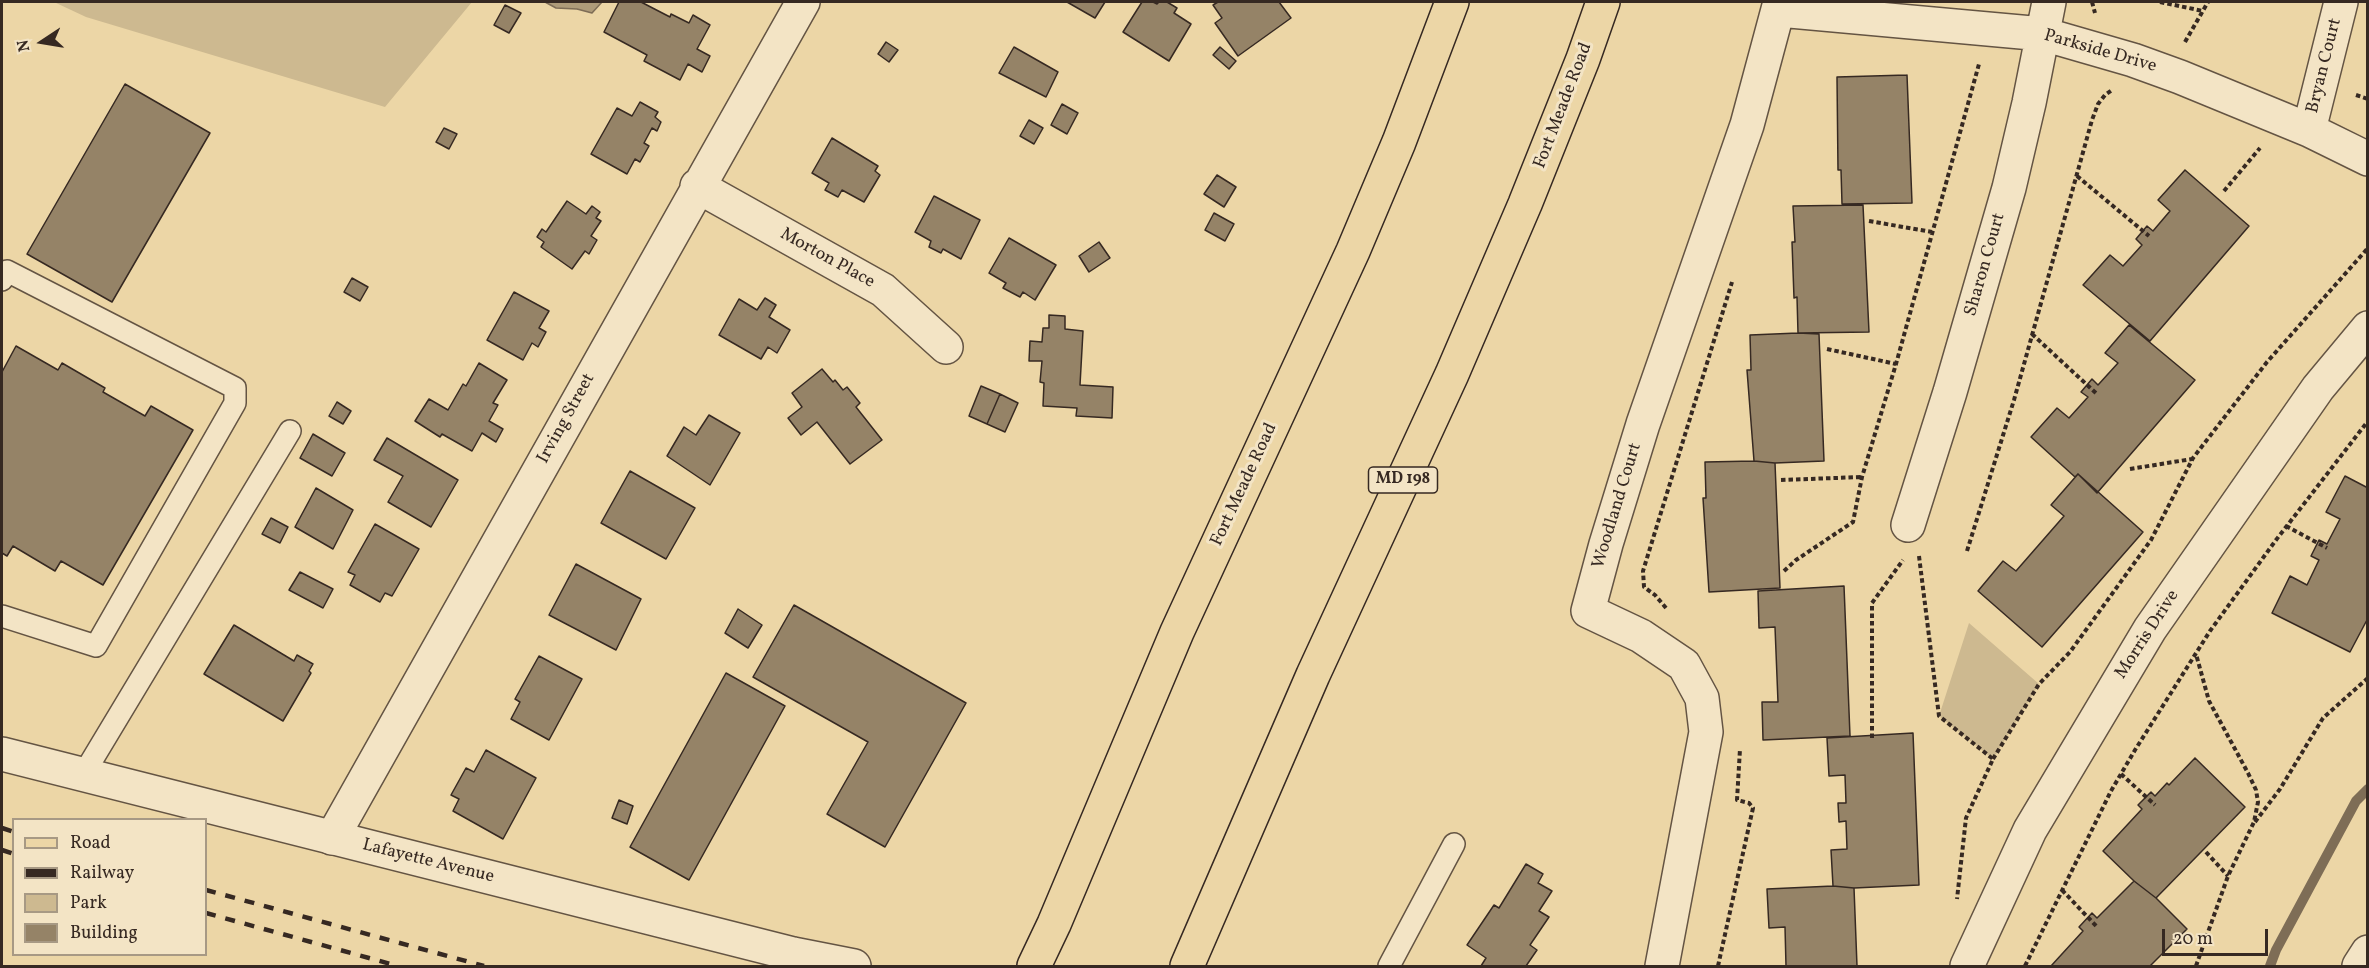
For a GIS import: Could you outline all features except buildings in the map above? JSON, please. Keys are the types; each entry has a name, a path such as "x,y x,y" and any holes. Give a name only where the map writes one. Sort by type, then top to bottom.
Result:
{"main road":[{"name":"Fort Meade Road","path":"1034,966 1054,924 1177,632 1353,251 1399,142 1452,2"},
{"name":"Fort Meade Road","path":"1190,960 1313,675 1452,374 1516,225 1583,59 1603,2"}],"street":[{"name":"Irving Street","path":"333,838 697,186 803,2"},
{"name":"Sharon Court","path":"1909,537 2009,188 2049,2"},
{"name":"Bryan Court","path":"2309,130 2341,2"},
{"name":"Parkside Drive","path":"1779,6 2043,34 2133,60 2180,77 2309,130 2367,159"},
{"name":"Woodland Court","path":"1662,966 1706,732 1702,698 1684,665 1641,636 1588,611 1643,424 1747,125 1779,6"},
{"name":"Morton Place","path":"697,186 883,290 946,347"},
{"name":"Morris Drive","path":"1966,966 2030,830 2150,629 2318,388 2367,328"},
{"name":"Lafayette Avenue","path":"2,754 793,954 854,966"},
{"path":"2359,966 2367,952"}],"lane":[{"path":"2,280 7,271 235,388 235,403 96,646 2,616"},
{"path":"83,775 290,430"},
{"path":"1389,966 1454,844"}],"path":[{"path":"2160,2 2203,11"},
{"path":"2182,47 2208,2"},
{"path":"1784,571 1796,560 1853,522 1862,477 1896,364 1978,64 1977,56"},
{"path":"1967,551 2098,104 2105,95 2120,85"},
{"path":"2356,95 2367,99"},
{"path":"2224,191 2267,141"},
{"path":"2077,176 2150,236"},
{"path":"1869,221 1932,232"},
{"path":"1957,901 1966,818 1993,759 2039,684 2070,652 2151,540 2193,459 2267,362 2367,248"},
{"path":"1671,614 1644,587 1643,571 1734,278"},
{"path":"2032,334 2098,395"},
{"path":"1827,349 1896,364"},
{"path":"2025,966 2121,774 2196,653 2286,526 2367,421"},
{"path":"2130,470 2193,459"},
{"path":"1781,480 1862,477"},
{"path":"2286,526 2327,548"},
{"path":"1872,738 1872,603 1909,537 1919,552 1939,716 1993,759"},
{"path":"2196,653 2209,701 2256,790 2258,802 2254,822"},
{"path":"2196,966 2228,876 2254,822 2280,789 2323,718 2367,678"},
{"path":"1718,966 1754,808 1749,803 1737,800 1741,752 1739,742"},
{"path":"2121,774 2155,805"},
{"path":"2206,852 2228,876"},
{"path":"2062,890 2098,928"}],"green space":[{"path":"54,2 472,2 385,107 86,17"},
{"path":"1969,623 2039,684 1993,759 1939,716"}],"shaded area":[{"path":"545,2 602,2 592,13 577,9 556,8"}],"waterway":[{"path":"2270,966 2276,950 2356,801 2368,789"}],"railway":[{"path":"2,828 12,831"},
{"path":"2,850 12,853"},
{"path":"207,890 484,966"},
{"path":"207,913 398,966"}]}
